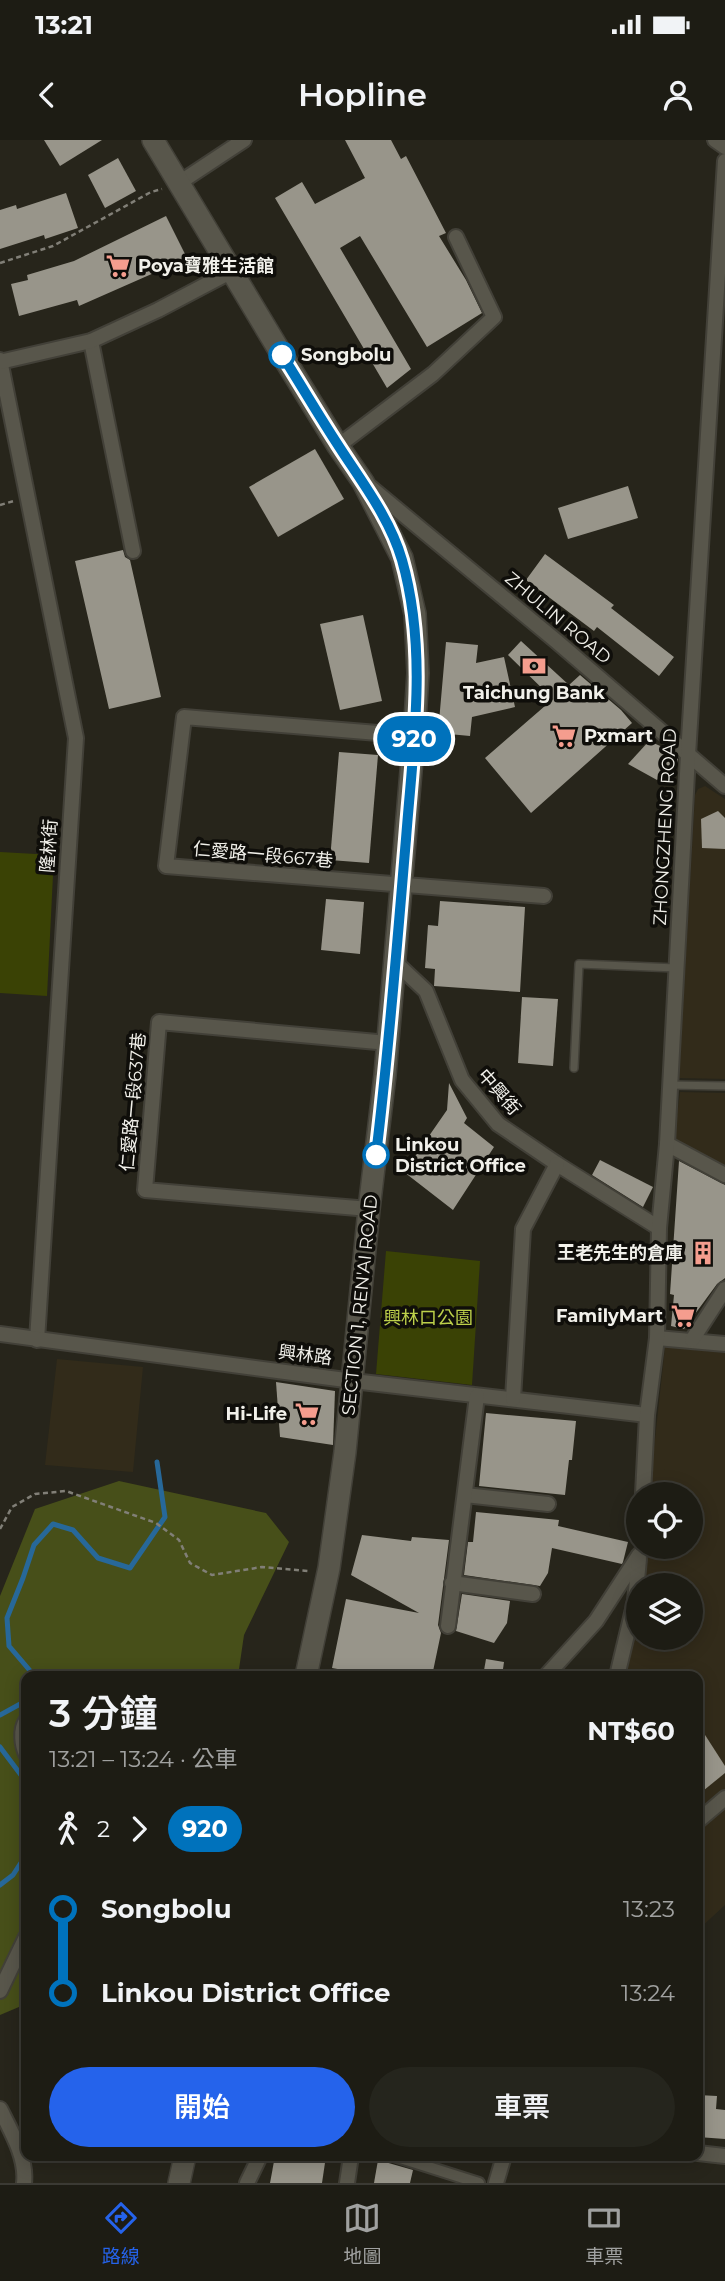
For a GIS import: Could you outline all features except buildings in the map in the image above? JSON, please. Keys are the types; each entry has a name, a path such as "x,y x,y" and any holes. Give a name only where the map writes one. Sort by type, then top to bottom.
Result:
{"main road":[{"name":"SECTION 1, REN'AI ROAD","path":"153,140 338,446 363,482 402,558 415,614 418,673 388,1043 353,1381 328,1573 307,1671"},
{"path":"178,2183 184,2161"}],"street":[{"path":"179,183 244,140"},
{"path":"715,140 725,146"},
{"name":"ZHONGZHENG ROAD","path":"644,1482 647,1415 657,1338 659,1228 667,1144 725,161"},
{"path":"338,446 433,374 494,317 456,237"},
{"path":"0,361 91,341 159,310 232,271"},
{"path":"91,341 133,551"},
{"name":"隆林街","path":"0,361 76,738 37,1340"},
{"name":"ZHULIN ROAD","path":"363,482 555,640 725,786"},
{"name":"仁愛路一段667巷","path":"402,886 166,866 184,717 414,736"},
{"path":"402,886 544,896"},
{"name":"中興街","path":"394,961 426,991 462,1080 498,1124 659,1228"},
{"name":"仁愛路一段637巷","path":"369,1209 145,1191 159,1023 388,1043"},
{"path":"667,1144 725,1175"},
{"path":"513,1399 523,1229 557,1164"},
{"path":"692,1340 725,1289"},
{"name":"興林路","path":"0,1334 353,1381 647,1415"},
{"path":"657,1338 725,1344"},
{"path":"448,1626 477,1396"},
{"path":"465,1495 548,1504"},
{"path":"551,1671 596,1621 635,1559"},
{"path":"618,1671 635,1601 639,1559"},
{"path":"452,1583 533,1594"},
{"path":"703,1817 725,1798"},
{"path":"0,1991 21,1947"},
{"path":"0,2109 14,2135 21,2157"},
{"path":"703,2154 725,2156"},
{"path":"22,2161 26,2173 24,2183"},
{"path":"247,2183 258,2161"},
{"path":"346,2183 350,2161"},
{"path":"410,2161 479,2183"},
{"path":"496,2183 503,2161"}],"lane":[{"path":"574,1068 579,964 676,968"},
{"path":"670,1085 725,1086"}],"path":[{"path":"0,263 53,246 151,192 179,183"},
{"path":"0,1529 12,1507 35,1494 66,1491 156,1524 178,1540 190,1563 212,1575 262,1567 328,1573"}],"shaded area":[{"path":"705,786 725,799 725,1079 679,1078 695,795 698,789"},
{"path":"680,1092 725,1093 725,1166 674,1139"},
{"path":"665,1347 725,1353 725,1905 703,1925 703,1671 623,1671 627,1650 703,1650 703,1573 641,1573 643,1559 703,1559 703,1482 650,1482"},
{"path":"57,1359 143,1367 133,1472 45,1465"}],"green space":[{"path":"0,852 54,855 47,996 0,993"},
{"name":"興林口公園","path":"386,1251 480,1261 472,1385 376,1374"},
{"path":"119,1481 266,1513 289,1542 244,1635 239,1671 21,1671 21,2006 0,2015 0,1596 35,1509"}],"waterway":[{"path":"30,1671 9,1646 7,1618 34,1545 53,1524 73,1530 98,1558 130,1568 165,1517 157,1462"},
{"path":"0,1715 21,1704"},
{"path":"0,1747 21,1775"},
{"path":"0,1885 13,1875 21,1863"}],"bus line":[{"name":"920","path":"282,355 363,482 385,522 402,558 415,614 418,673 414,736 376,1155"}],"place":[{"name":"Poya寶雅生活館","path":"118,266"},
{"name":"Songbolu","path":"282,355"},
{"name":"Taichung Bank","path":"534,666"},
{"name":"Pxmart","path":"564,736"},
{"name":"Linkou District Office","path":"376,1155"},
{"name":"王老先生的倉庫","path":"703,1253"},
{"name":"FamilyMart","path":"683,1316"},
{"name":"Hi-Life","path":"307,1414"}]}
